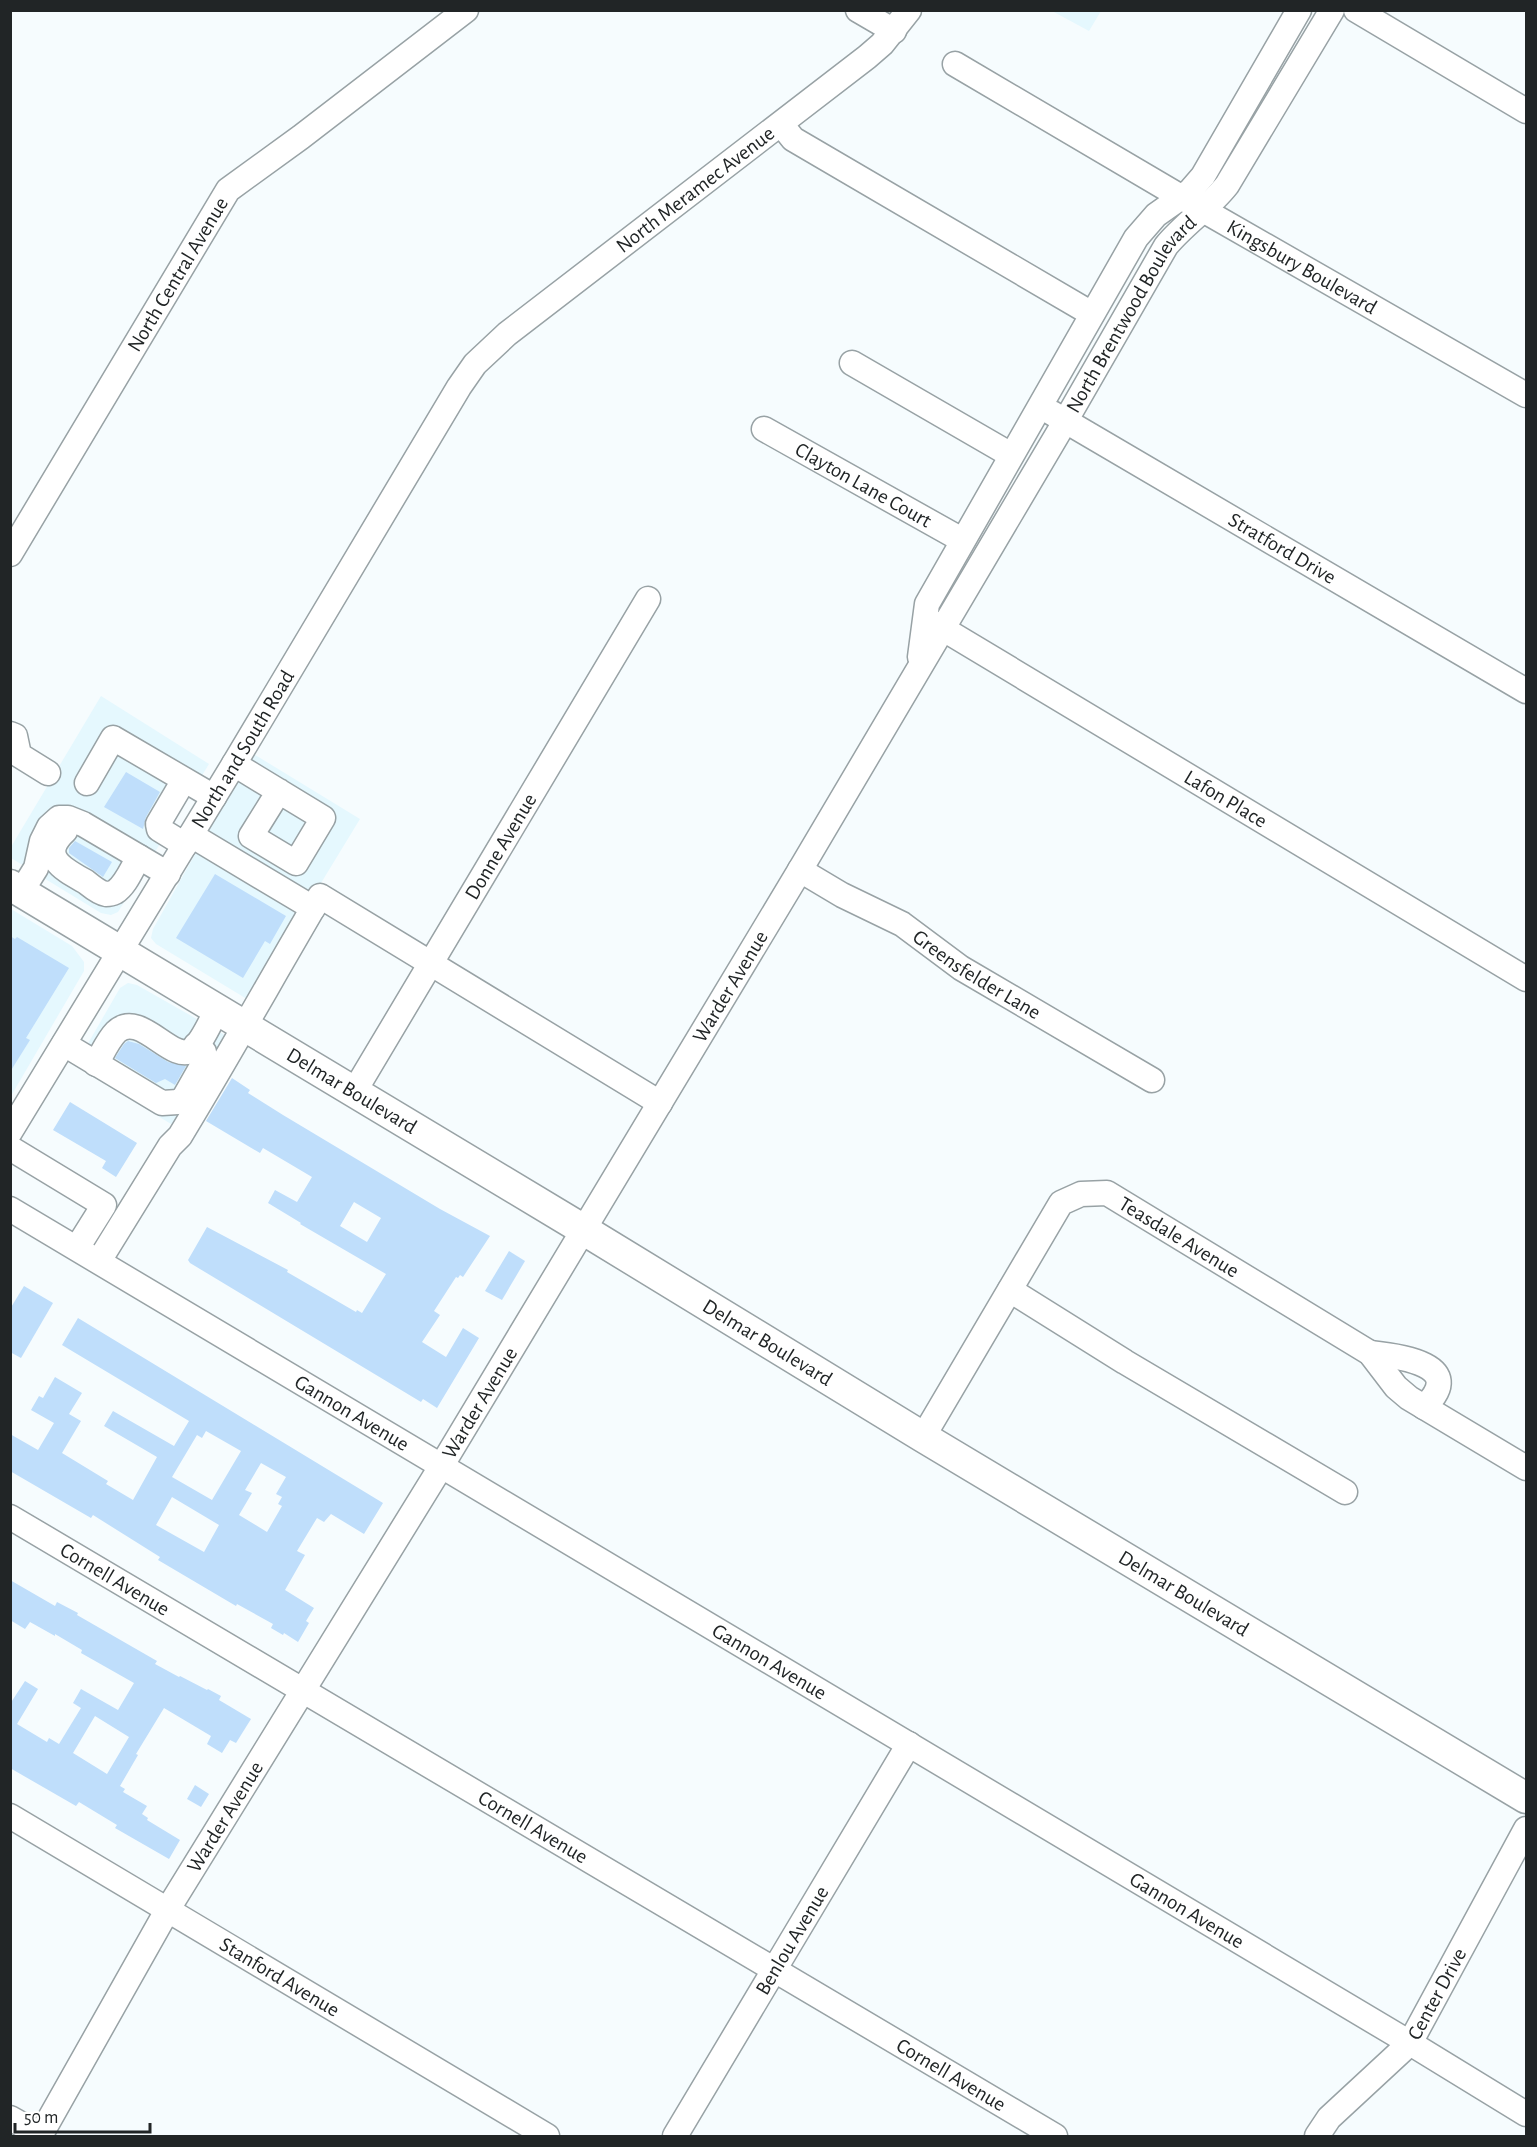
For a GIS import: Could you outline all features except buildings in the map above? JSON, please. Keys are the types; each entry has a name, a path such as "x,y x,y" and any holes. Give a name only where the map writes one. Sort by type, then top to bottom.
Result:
{"main road":[{"name":"Delmar Boulevard","path":"16,889 584,1230 923,1437 1527,1798"}],"street":[{"name":"North Central Avenue","path":"10,554 228,190 466,10"},
{"path":"858,10 894,31"},
{"name":"North Meramec Avenue","path":"475,364 507,334 867,57 894,31 909,10"},
{"name":"North Brentwood Boulevard","path":"934,623 927,604 1092,314 1146,224 1168,204 1182,197 1203,176 1299,10"},
{"name":"North Brentwood Boulevard","path":"934,623 1066,420 1166,246 1227,185 1332,10"},
{"path":"1356,10 1527,111"},
{"name":"Kingsbury Boulevard","path":"955,64 1203,210 1527,395"},
{"path":"781,124 794,139 1092,314"},
{"path":"852,363 1011,455"},
{"name":"North and South Road","path":"10,1132 475,364"},
{"name":"Stratford Drive","path":"1039,405 1527,691"},
{"name":"Clayton Lane Court","path":"764,429 962,540"},
{"name":"Donne Avenue","path":"354,1092 648,599"},
{"name":"Warder Avenue","path":"40,2136 168,1909 442,1465 919,669 934,623"},
{"name":"Lafon Place","path":"934,623 1527,979"},
{"path":"10,734 15,736 19,755 48,773"},
{"path":"87,783 113,738 214,797"},
{"path":"234,764 279,791"},
{"path":"184,780 158,824 159,829 188,840 313,908"},
{"path":"16,889 36,868 42,841 49,828 59,818 68,818 83,824 168,874"},
{"path":"83,824 68,828 60,836 54,846 54,857 58,866 104,894 114,893 123,884 139,857"},
{"name":"Greensfelder Lane","path":"800,870 842,895 902,924 961,968 1152,1080"},
{"path":"99,1262 170,1146 180,1136 228,1058 244,1026 320,896 660,1103"},
{"path":"96,1064 116,1032 130,1026 140,1028 175,1049 189,1052 196,1045 217,1010"},
{"path":"64,1044 162,1103 178,1102 184,1098 205,1061 204,1052 196,1045"},
{"path":"10,1148 104,1204 77,1248"},
{"name":"Teasdale Avenue","path":"923,1437 1061,1203 1081,1194 1107,1193 1370,1353 1396,1387 1424,1407 1527,1468"},
{"name":"Gannon Avenue","path":"10,1209 1527,2114"},
{"path":"1010,1290 1125,1362 1345,1492"},
{"name":"Teasdale Avenue","path":"1370,1353 1425,1364 1435,1371 1439,1383 1437,1393 1424,1407"},
{"name":"Cornell Avenue","path":"10,1517 1055,2136"},
{"name":"Benlou Avenue","path":"675,2136 909,1744"},
{"name":"Stanford Avenue","path":"10,1816 547,2136"},
{"name":"Center Drive","path":"1317,2136 1329,2118 1410,2043 1527,1829"},
{"path":"10,2118 40,2136"}],"shaded area":[{"path":"1101,10 1089,31 1052,11"},
{"path":"101,696 209,764 118,912 111,915 101,913 11,858 11,847"},
{"path":"252,753 360,819 318,888 260,1007 156,944 151,938 153,929"},
{"path":"11,909 72,946 84,962 84,971 11,1096"},
{"path":"128,983 137,985 239,1043 186,1133 75,1066 120,988"}]}
